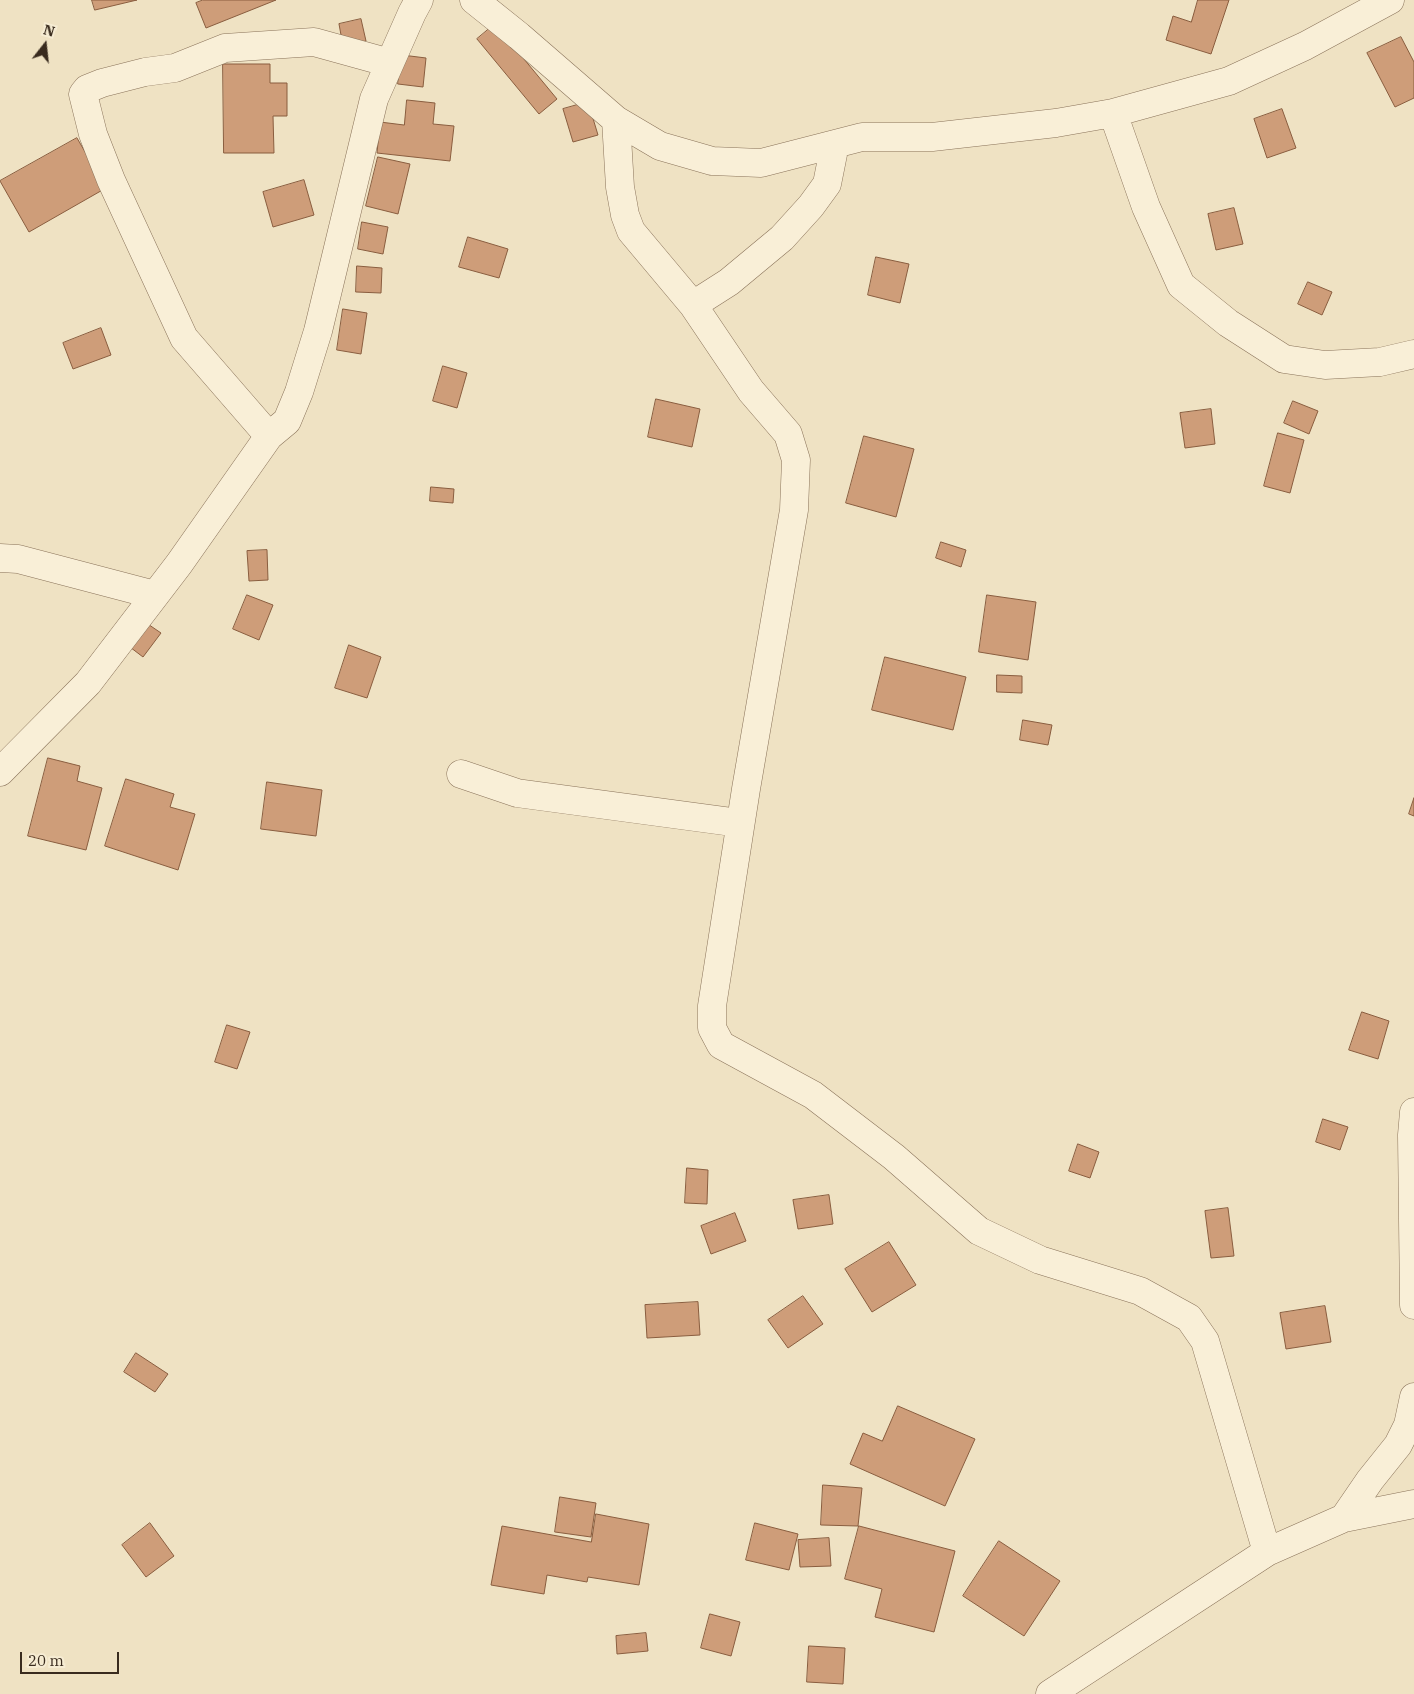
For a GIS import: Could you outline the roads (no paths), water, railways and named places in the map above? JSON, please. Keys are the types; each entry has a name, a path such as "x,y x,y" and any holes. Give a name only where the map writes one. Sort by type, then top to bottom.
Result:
{"street":[{"path":"0,772 88,683 179,564 269,436 286,421 299,392 318,331 374,98 419,0"},
{"path":"474,0 519,36 616,120 660,146 712,161 761,162 862,137 932,137 1113,113 1229,82 1305,46 1390,0"},
{"path":"269,436 184,338 110,180 93,134 83,94 87,89 102,83 145,72 176,68 225,48 314,42 390,64"},
{"path":"1113,113 1146,207 1181,285 1228,323 1284,359 1325,365 1380,362 1414,354"},
{"path":"616,120 620,187 625,216 632,230 693,305 750,391 788,434 796,460 794,510 740,823 712,1006 712,1028 721,1045 813,1095 894,1157 979,1231 1040,1260 1140,1291 1189,1318 1205,1341 1267,1552"},
{"path":"693,305 729,282 782,238 811,206 827,184 835,144"},
{"path":"0,558 18,559 155,595"},
{"path":"461,774 517,793 740,823"},
{"path":"1414,1112 1412,1135 1414,1305"},
{"path":"1344,1518 1370,1480 1398,1445 1408,1425 1414,1397"},
{"path":"1050,1694 1267,1552 1344,1518 1414,1504"}]}
